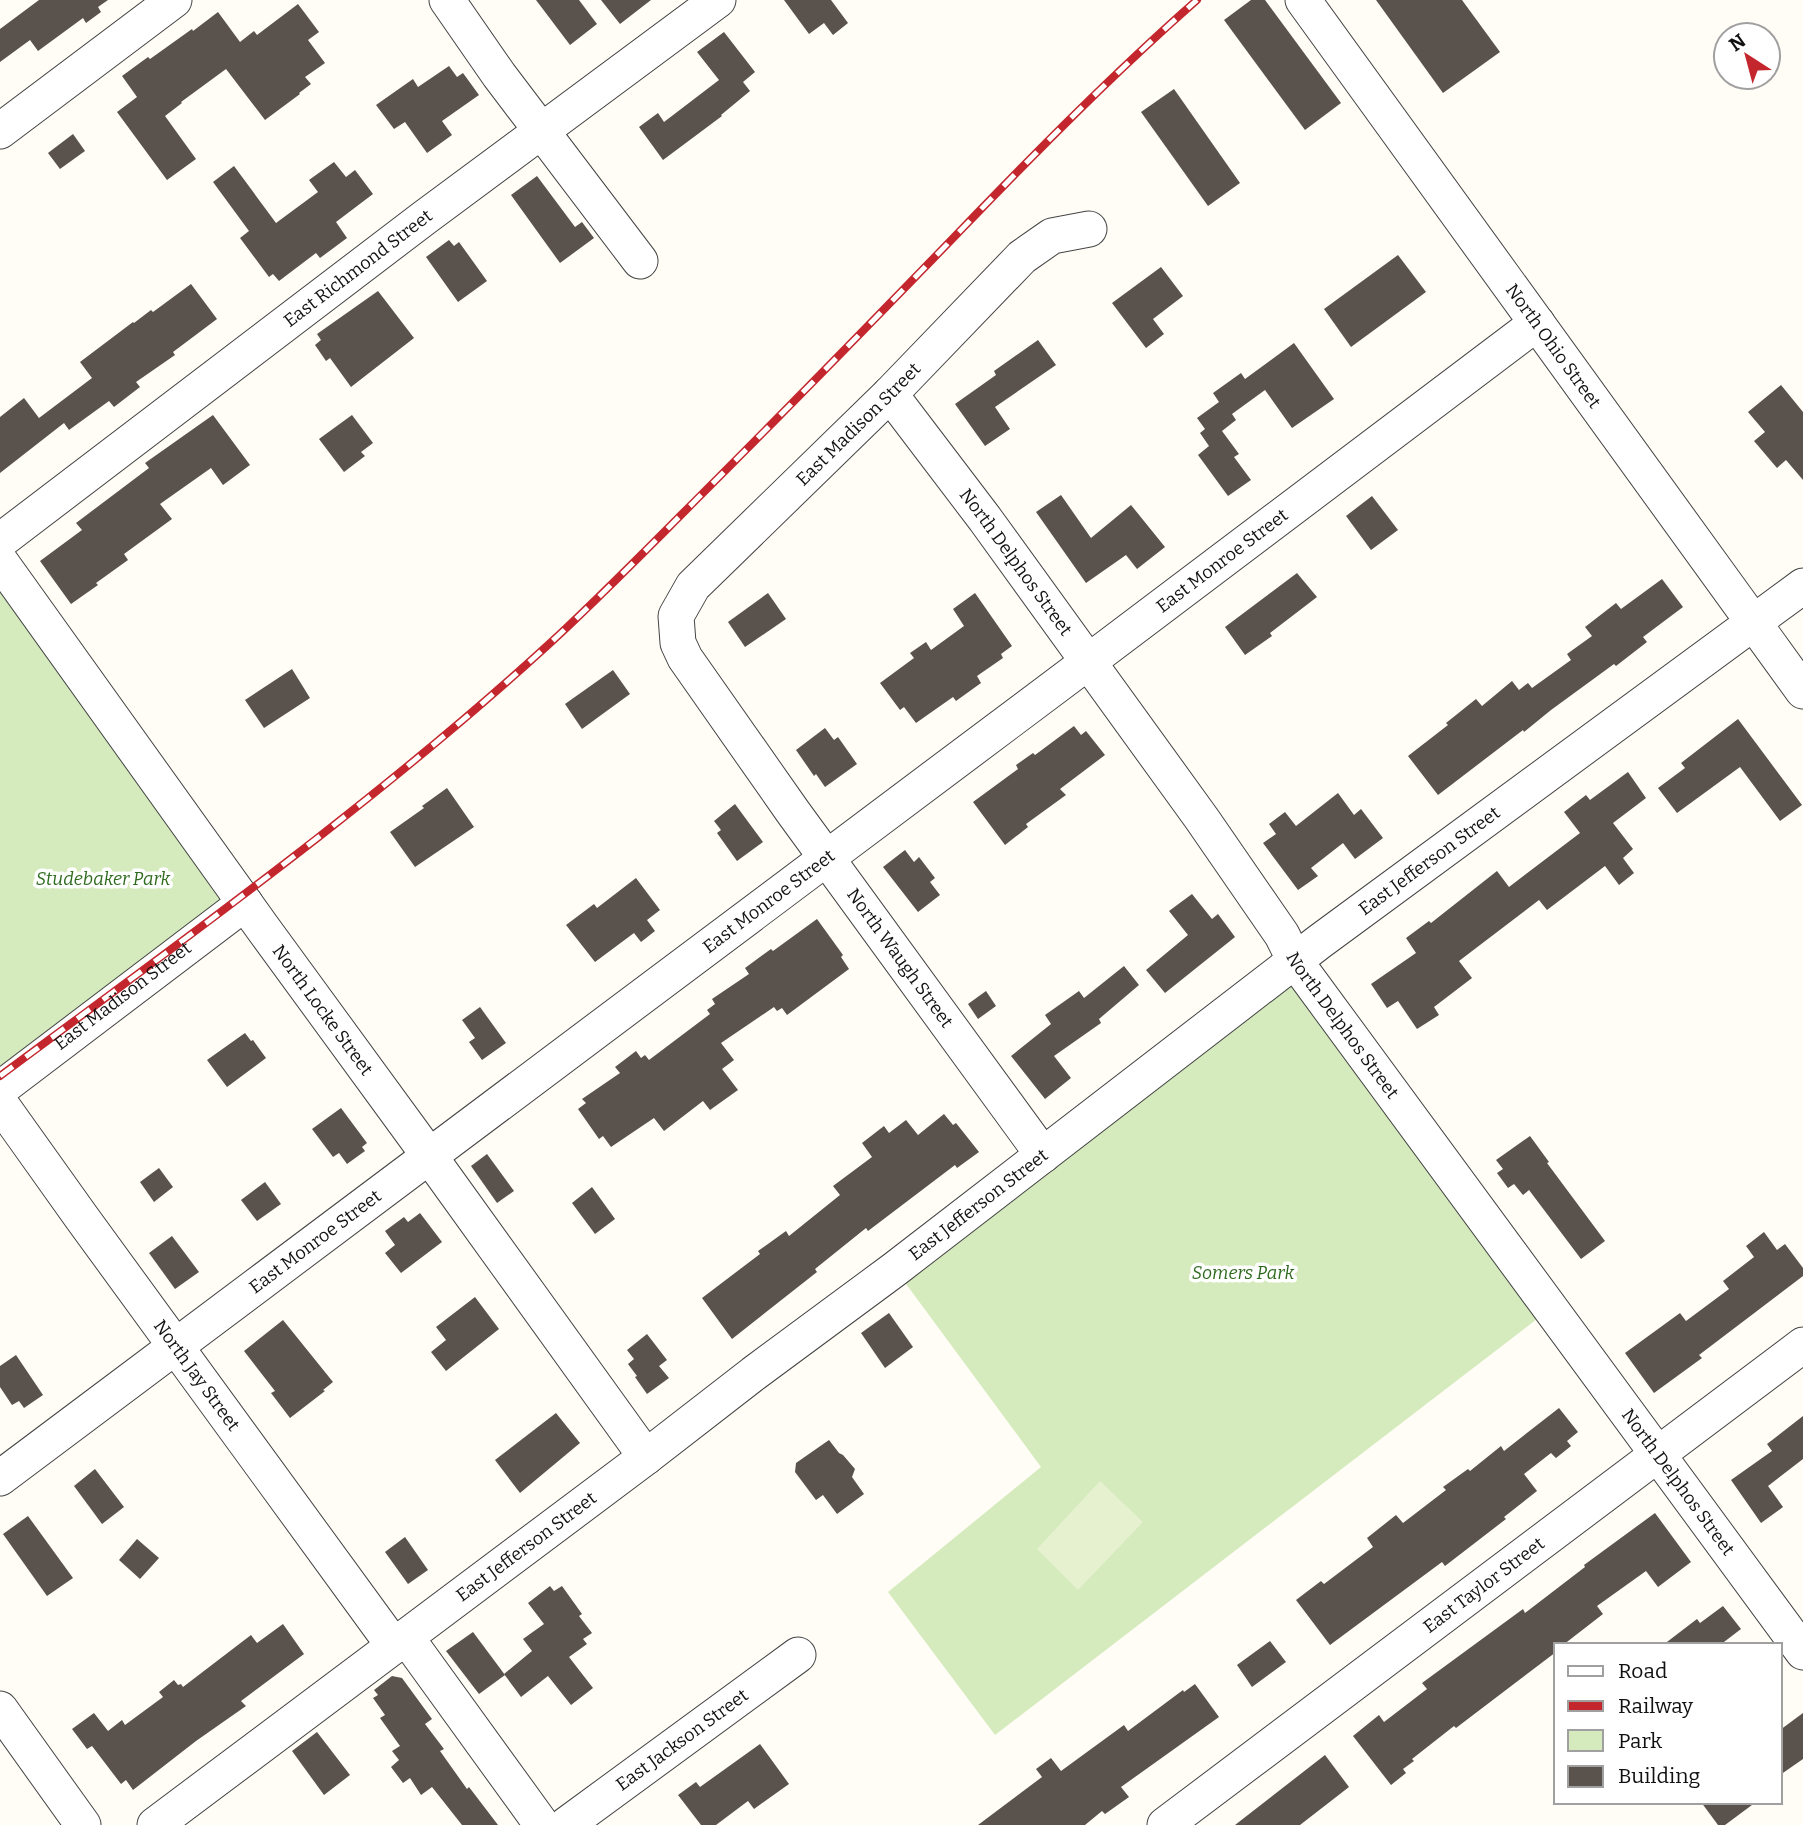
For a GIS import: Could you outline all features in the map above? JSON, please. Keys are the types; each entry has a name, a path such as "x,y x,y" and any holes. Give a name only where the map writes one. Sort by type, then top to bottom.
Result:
{"street":[{"path":"0,131 174,0"},
{"path":"447,0 499,75 640,261"},
{"name":"East Richmond Street","path":"0,541 424,218 718,0"},
{"name":"North Ohio Street","path":"1303,0 1803,691"},
{"name":"East Madison Street","path":"685,658 678,643 676,616 694,586 890,394 1022,257 1052,236 1089,229"},
{"name":"East Monroe Street","path":"0,1478 1537,323"},
{"name":"North Delphos Street","path":"890,394 985,519 1202,819 1282,936 1295,961 1803,1652"},
{"name":"North Locke Street","path":"0,561 646,1457"},
{"name":"East Jefferson Street","path":"155,1825 895,1269 1295,961 1803,586"},
{"name":"North Waugh Street","path":"685,658 1043,1156"},
{"name":"East Madison Street","path":"0,1089 245,903"},
{"name":"North Jay Street","path":"0,1103 175,1346 542,1825"},
{"name":"East Taylor Street","path":"1165,1825 1803,1345"},
{"name":"East Jackson Street","path":"566,1825 798,1655"},
{"path":"0,1709 83,1825"}],"green space":[{"name":"Studebaker Park","path":"0,562 245,903 0,1076"},
{"name":"Somers Park","path":"1295,961 1550,1309 995,1735 888,1592 1041,1467 895,1269"},
{"path":"1100,1481 1143,1522 1078,1590 1037,1549"}],"building":[{"path":"39,0 108,0 98,7 101,12 86,23 83,18 38,51 30,40 0,62 0,29"},
{"path":"536,0 579,0 597,24 570,45"},
{"path":"601,0 651,0 620,24"},
{"path":"784,0 831,0 848,23 833,35 824,23 809,34"},
{"path":"1251,0 1265,0 1341,103 1305,130 1224,20"},
{"path":"1376,0 1462,0 1500,52 1443,93"},
{"path":"298,4 319,32 308,40 325,63 305,77 311,84 265,120 226,69 165,116 196,159 167,180 117,112 137,97 122,76 218,12 240,42 254,31 257,35"},
{"path":"724,32 755,72 743,82 750,91 722,116 663,160 639,127 658,113 664,122 719,80 697,52"},
{"path":"449,66 457,77 463,73 479,95 442,121 452,135 427,153 405,122 394,129 376,105 413,79 418,87"},
{"path":"1174,89 1240,183 1208,206 1141,112"},
{"path":"73,134 85,151 60,169 48,153"},
{"path":"334,162 346,177 355,170 373,194 336,222 347,238 320,258 316,253 279,281 273,274 269,277 240,238 249,231 213,182 234,166 276,223 318,192 309,180"},
{"path":"537,176 575,227 582,222 594,238 560,263 511,195"},
{"path":"449,240 454,246 459,242 487,281 458,302 426,257"},
{"path":"1398,255 1426,292 1351,347 1324,309"},
{"path":"1161,267 1183,296 1153,319 1164,334 1146,348 1112,303"},
{"path":"191,284 217,319 173,352 175,355 136,382 140,387 114,407 109,401 69,430 64,423 0,473 0,417 24,398 39,418 92,378 80,362 133,322 151,310 153,312"},
{"path":"378,291 414,338 351,387 330,358 326,361 315,345 321,340 317,334"},
{"path":"1038,340 1056,365 995,407 1010,429 985,446 955,404 996,375 994,371"},
{"path":"1294,343 1334,399 1292,428 1265,390 1232,414 1236,420 1222,431 1239,454 1234,457 1251,480 1228,496 1198,455 1209,446 1200,433 1205,429 1197,418 1219,402 1213,393 1241,373 1245,379"},
{"path":"1781,385 1803,412 1803,480 1786,460 1777,468 1754,441 1765,432 1748,412"},
{"path":"213,415 250,465 223,485 211,468 160,504 172,519 124,554 128,560 71,604 40,561 82,530 76,523 149,468 145,463"},
{"path":"352,415 373,443 361,452 365,456 344,472 319,439"},
{"path":"1061,495 1091,538 1131,505 1165,547 1137,569 1126,555 1086,583 1036,512"},
{"path":"1372,496 1398,530 1371,550 1346,516"},
{"path":"1297,573 1317,597 1270,633 1272,636 1245,655 1225,627"},
{"path":"1662,579 1683,607 1643,637 1647,642 1524,732 1523,730 1438,795 1408,756 1476,699 1482,706 1512,681 1519,690 1528,683 1532,688 1571,660 1567,654 1592,636 1585,627 1616,603 1621,609"},
{"path":"768,593 786,619 745,647 728,622"},
{"path":"975,593 1012,646 1001,654 1003,658 977,676 981,683 956,701 953,697 916,723 904,707 900,710 880,683 914,658 910,653 926,642 931,650 964,626 953,609"},
{"path":"292,669 310,698 264,728 245,700"},
{"path":"613,670 630,694 582,729 565,704"},
{"path":"1738,719 1802,805 1780,821 1740,767 1677,813 1658,788 1685,768 1681,763"},
{"path":"1074,726 1081,735 1086,731 1105,755 1060,789 1066,795 1026,824 1028,827 1005,845 973,802 1018,769 1016,765 1033,753 1035,755"},
{"path":"825,728 834,740 838,737 857,764 825,787 796,750"},
{"path":"1628,772 1646,798 1613,823 1633,849 1623,858 1634,873 1619,885 1605,866 1547,910 1539,900 1459,961 1472,978 1434,1007 1439,1015 1417,1029 1398,1001 1387,1008 1371,984 1416,953 1406,938 1429,921 1431,923 1497,871 1509,887 1580,833 1564,812 1586,795 1590,800"},
{"path":"447,788 474,827 415,867 390,832"},
{"path":"1338,793 1354,815 1361,809 1383,838 1355,859 1343,843 1311,868 1318,876 1298,890 1263,843 1276,834 1269,824 1285,812 1296,826"},
{"path":"735,804 763,842 737,861 717,833 721,830 714,821"},
{"path":"905,850 914,862 919,857 935,878 930,882 940,895 918,912 883,867"},
{"path":"636,878 660,910 647,920 655,931 641,942 634,933 595,962 566,925 594,904 597,908"},
{"path":"1192,894 1212,919 1218,914 1235,937 1165,993 1146,970 1188,935 1169,911"},
{"path":"817,919 843,955 841,957 849,969 787,1015 782,1008 777,1011 774,1007 721,1043 734,1060 722,1069 738,1090 710,1110 703,1101 664,1131 654,1118 611,1147 603,1136 599,1139 578,1109 586,1103 582,1099 620,1073 615,1067 636,1051 641,1058 645,1055 649,1060 710,1014 707,1010 715,1004 712,999 749,974 745,968"},
{"path":"1124,966 1139,985 1099,1019 1101,1023 1054,1056 1071,1078 1045,1099 1011,1056 1051,1024 1045,1015 1079,991 1084,998"},
{"path":"986,991 996,1006 978,1019 968,1004"},
{"path":"480,1007 506,1043 482,1060 469,1042 475,1038 462,1020"},
{"path":"245,1033 266,1058 227,1087 207,1060"},
{"path":"341,1108 367,1143 362,1147 365,1151 347,1164 339,1153 333,1157 312,1129"},
{"path":"944,1114 953,1125 956,1123 979,1152 957,1168 955,1165 868,1231 866,1228 815,1269 817,1272 732,1339 702,1298 760,1254 758,1251 786,1231 789,1236 840,1195 833,1186 872,1157 862,1143 884,1126 889,1133 906,1120 918,1135"},
{"path":"1530,1136 1605,1241 1581,1259 1529,1190 1523,1195 1514,1184 1508,1188 1497,1173 1503,1169 1496,1160"},
{"path":"487,1154 514,1191 497,1203 471,1166"},
{"path":"159,1168 173,1187 154,1202 140,1182"},
{"path":"265,1182 281,1204 257,1221 241,1200"},
{"path":"592,1187 615,1219 595,1234 572,1203"},
{"path":"420,1213 442,1242 401,1273 385,1253 395,1245 385,1231 404,1217 408,1222"},
{"path":"1764,1232 1777,1250 1785,1244 1803,1268 1803,1276 1699,1355 1702,1358 1654,1393 1625,1353 1680,1313 1686,1321 1729,1289 1723,1281 1754,1257 1746,1246"},
{"path":"172,1236 199,1272 175,1289 149,1253"},
{"path":"475,1297 499,1329 446,1371 431,1352 446,1340 436,1327"},
{"path":"889,1313 913,1347 885,1368 861,1333"},
{"path":"283,1320 333,1382 290,1418 271,1393 275,1391 244,1351"},
{"path":"647,1334 667,1360 659,1366 669,1378 647,1394 628,1364 634,1359 627,1350"},
{"path":"16,1355 43,1395 24,1408 19,1401 12,1405 0,1387 0,1366"},
{"path":"1559,1408 1578,1432 1567,1441 1571,1446 1556,1458 1551,1453 1524,1474 1537,1491 1504,1517 1506,1519 1445,1566 1442,1562 1330,1645 1296,1600 1321,1581 1324,1584 1373,1547 1367,1538 1396,1515 1403,1523 1446,1490 1443,1487 1468,1469 1470,1471 1501,1446 1504,1451"},
{"path":"556,1413 580,1443 520,1493 495,1460"},
{"path":"1803,1416 1803,1459 1768,1486 1783,1507 1761,1523 1731,1480 1772,1451 1767,1444"},
{"path":"829,1440 855,1469 852,1477 864,1494 837,1514 823,1495 816,1500 795,1472 796,1463"},
{"path":"95,1469 124,1507 102,1524 74,1486"},
{"path":"1655,1513 1691,1562 1658,1587 1646,1571 1597,1606 1603,1614 1566,1643 1554,1643 1554,1654 1412,1759 1414,1761 1403,1769 1406,1773 1391,1785 1353,1736 1379,1715 1384,1722 1427,1689 1422,1683 1523,1609 1525,1613 1585,1567 1584,1565"},
{"path":"28,1516 73,1578 47,1596 3,1534"},
{"path":"405,1537 428,1570 408,1584 385,1552"},
{"path":"137,1539 159,1558 140,1579 119,1560"},
{"path":"550,1586 554,1591 562,1586 592,1633 583,1639 587,1644 569,1657 593,1688 571,1705 548,1676 521,1697 504,1674 532,1651 523,1639 544,1624 528,1603"},
{"path":"1723,1606 1741,1629 1723,1643 1666,1643 1697,1619 1700,1623"},
{"path":"283,1624 304,1654 241,1701 246,1706 133,1790 126,1780 121,1784 92,1746 87,1749 72,1729 94,1713 108,1731 122,1720 125,1725 163,1697 159,1692 174,1680 183,1687 251,1635 257,1643"},
{"path":"473,1632 505,1675 479,1694 446,1651"},
{"path":"1270,1641 1286,1662 1252,1687 1237,1665"},
{"path":"392,1676 402,1678 432,1719 425,1724 444,1749 440,1751 467,1789 469,1787 498,1825 462,1825 432,1787 421,1795 410,1778 403,1783 391,1767 399,1760 392,1751 400,1746 380,1718 385,1715 373,1698 378,1695 374,1690"},
{"path":"1195,1684 1219,1717 1121,1787 1129,1797 1105,1814 1102,1811 1085,1825 978,1825 1042,1777 1036,1769 1051,1758 1061,1771 1124,1725 1128,1731"},
{"path":"1803,1713 1803,1759 1782,1774 1782,1729"},
{"path":"317,1732 350,1775 324,1795 292,1751"},
{"path":"760,1744 789,1784 754,1809 748,1801 716,1825 701,1825 678,1795 696,1782 700,1787"},
{"path":"1325,1755 1349,1787 1300,1825 1235,1825"},
{"path":"1702,1804 1753,1804 1725,1825 1718,1825"}],"railway":[{"path":"0,1076 348,814 483,703 548,645 726,470 1076,113 1197,0"}]}
